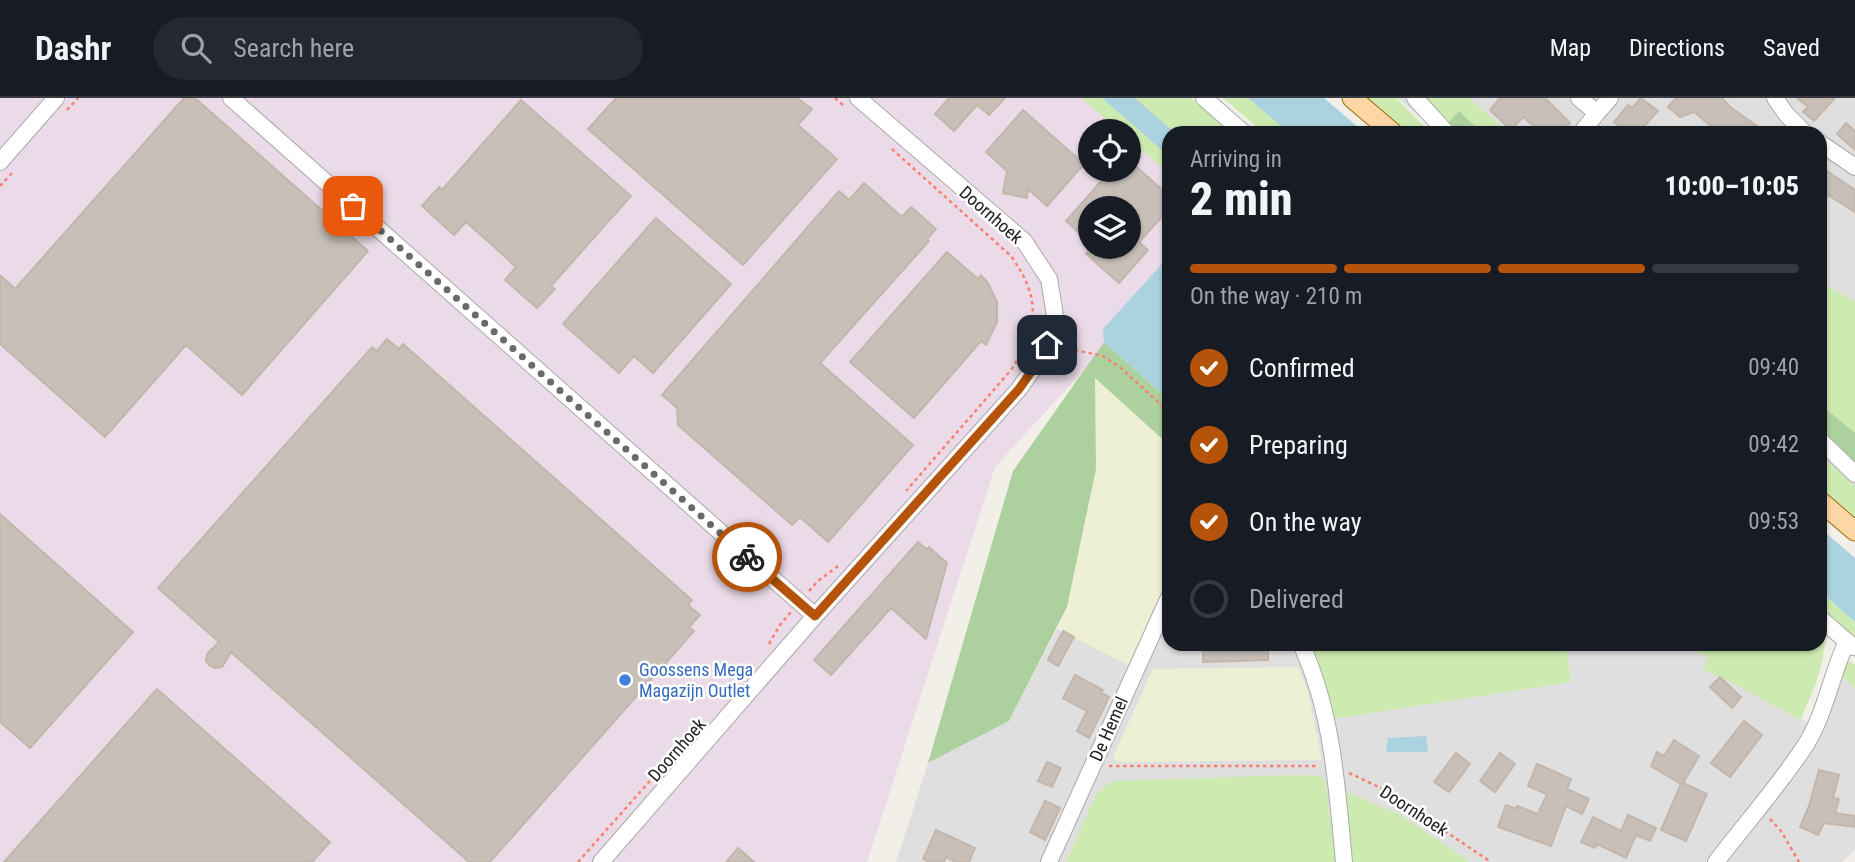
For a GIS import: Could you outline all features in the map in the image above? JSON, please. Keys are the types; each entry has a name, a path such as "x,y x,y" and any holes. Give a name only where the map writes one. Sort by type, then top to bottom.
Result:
{"main road":[{"path":"1352,98 1385,126"},
{"path":"1827,507 1855,531"}],"street":[{"path":"0,162 57,98"},
{"path":"231,98 815,616"},
{"path":"1204,98 1236,126"},
{"path":"1415,98 1441,126"},
{"path":"1579,98 1597,114"},
{"path":"1587,126 1610,98"},
{"path":"1775,98 1798,126"},
{"name":"Doornhoek","path":"601,862 815,616 1019,389 1043,355 1056,322 1049,279 1024,241 851,103"},
{"path":"1827,149 1855,167"},
{"path":"1827,447 1855,474"},
{"name":"De Hemel","path":"1049,862 1162,612"},
{"path":"1716,862 1806,745 1851,645 1827,624"},
{"path":"1304,651 1329,730 1344,862"}],"path":[{"path":"835,98 851,103"},
{"name":"Doornhoek","path":"886,144 1011,256 1031,291 1031,328 1024,350 1011,370 905,491"},
{"path":"1047,345 1102,356 1122,369 1162,406"},
{"path":"768,647 780,625 818,581 843,562"},
{"name":"Doornhoek","path":"578,862 668,760"},
{"path":"1092,766 1334,766"},
{"name":"Doornhoek","path":"1334,766 1379,787 1491,862"},
{"path":"1759,807 1781,831 1800,862"}],"shaded area":[{"path":"0,98 1145,98 1178,126 1162,126 1162,285 995,467 867,862 0,862"},
{"path":"1397,98 1855,98 1855,488 1827,465 1827,126 1431,126"},
{"path":"1162,466 1162,651 1358,651 1571,682 1567,651 1694,651 1822,732 1842,677 1855,688 1855,849 1842,862 896,862 928,763 1009,721 1057,629"}],"green space":[{"path":"1081,98 1102,98 1126,119 1106,119"},
{"path":"1135,98 1191,98 1223,126 1167,126"},
{"path":"1223,98 1248,98 1281,126 1256,126"},
{"path":"1362,98 1396,98 1424,126 1395,126"},
{"path":"1419,98 1469,98 1500,126 1474,126 1459,112 1446,125"},
{"path":"1459,111 1475,126 1447,126"},
{"path":"1141,132 1162,150 1162,167 1141,149"},
{"path":"1827,286 1855,301 1855,433 1827,410"},
{"path":"1104,342 1162,394 1162,439 1095,378 1096,469 1067,607 1009,721 928,763 1013,471"},
{"path":"1095,377 1162,439 1162,599 1132,667 1057,629 1067,607 1096,469"},
{"path":"1827,410 1855,433 1855,465 1827,441"},
{"path":"1827,461 1855,486 1855,517 1827,493"},
{"path":"1827,597 1855,622 1855,642 1827,617"},
{"path":"1311,651 1567,651 1571,682 1333,719"},
{"path":"1694,651 1823,651 1820,671 1800,720 1704,670 1707,657"},
{"path":"1850,661 1855,665 1855,688 1842,677"},
{"path":"1298,667 1308,692 1322,760 1119,762 1113,757 1153,669"},
{"path":"1320,776 1325,780 1336,862 1066,862 1097,793 1112,781"},
{"path":"1345,791 1402,816 1470,862 1353,862"}],"water":[{"path":"1102,98 1135,98 1167,126 1162,126 1162,150 1141,132 1141,119 1126,119"},
{"path":"1248,98 1324,98 1357,126 1281,126"},
{"path":"1162,264 1162,394 1104,342 1103,329"},
{"path":"1827,534 1855,558 1855,622 1827,597"},
{"path":"1426,736 1428,752 1386,752 1388,738"}],"building":[{"path":"184,98 195,98 368,251 242,395 186,345 105,437 0,344 0,275 15,289"},
{"path":"616,98 797,98 812,109 798,125 837,159 743,265 588,129"},
{"path":"949,98 1005,98 989,115 977,105 954,131 935,114"},
{"path":"1500,98 1545,98 1570,123 1568,126 1534,126 1523,117 1515,126 1507,126 1490,110"},
{"path":"1641,98 1658,111 1644,126 1618,126 1614,122 1628,105 1632,108"},
{"path":"1676,98 1722,98 1757,126 1711,126 1694,112 1680,117 1668,107"},
{"path":"1797,98 1835,98 1814,121 1803,112 1808,107"},
{"path":"521,100 631,196 551,286 555,289 537,308 505,280 516,267 491,244 466,222 454,235 422,206 439,187 442,190"},
{"path":"1023,110 1078,159 1078,171 1047,206 1028,189 1027,198 1003,193 1007,171 986,152"},
{"path":"1846,123 1855,131 1855,150 1837,134"},
{"path":"1141,171 1162,190 1162,217 1141,240 1141,196 1088,196 1100,182 1141,182"},
{"path":"1827,171 1855,190 1855,212 1828,195"},
{"path":"864,183 902,217 911,207 936,229 927,239 929,241 820,363 913,445 828,542 800,517 792,525 678,425 677,408 662,395 839,191 849,200"},
{"path":"1078,207 1078,232 1066,221"},
{"path":"656,218 731,284 653,373 634,356 619,373 563,324"},
{"path":"1141,244 1148,250 1141,258"},
{"path":"947,252 978,279 981,275 988,283 997,302 997,322 986,345 981,341 914,418 850,362"},
{"path":"1092,259 1140,259 1119,283"},
{"path":"387,339 399,349 403,344 692,600 688,605 700,615 689,627 694,631 490,862 469,862 231,652 222,667 210,666 206,661 207,654 219,642 158,588 372,347 377,351"},
{"path":"0,514 133,632 30,748 0,722"},
{"path":"918,542 926,549 929,547 947,563 926,639 891,608 831,675 814,660"},
{"path":"1063,631 1074,637 1058,666 1048,660"},
{"path":"1203,651 1268,651 1268,660 1203,662"},
{"path":"1075,675 1103,690 1101,693 1109,697 1089,738 1077,731 1087,711 1063,698"},
{"path":"1720,677 1741,697 1732,708 1710,687"},
{"path":"157,689 330,842 312,862 4,862"},
{"path":"1744,721 1762,735 1730,777 1711,763"},
{"path":"1674,740 1699,756 1683,783 1707,794 1686,841 1661,830 1681,784 1651,766 1657,752 1664,756"},
{"path":"1456,753 1470,764 1449,792 1434,782"},
{"path":"1500,753 1515,764 1495,792 1480,781"},
{"path":"1047,762 1061,768 1052,787 1038,781"},
{"path":"1537,764 1571,779 1567,789 1589,799 1582,814 1566,806 1551,846 1498,827 1506,805 1538,814 1547,794 1528,786"},
{"path":"1819,770 1839,775 1833,798 1839,799 1835,813 1855,816 1855,827 1824,823 1818,835 1800,827"},
{"path":"1045,801 1060,808 1045,840 1030,832"},
{"path":"1628,815 1656,828 1650,841 1636,835 1626,858 1597,844 1595,848 1581,842 1593,817 1621,831"},
{"path":"936,830 975,848 969,862 956,862 946,857 944,862 929,862 923,859"},
{"path":"738,848 754,862 726,862"}],"way so far":[{"path":"353,206 747,557"}],"place":[{"name":"Goossens Mega Magazijn Outlet","path":"625,680"}],"route":[{"path":"747,557 815,616 1019,389 1047,345"}]}
